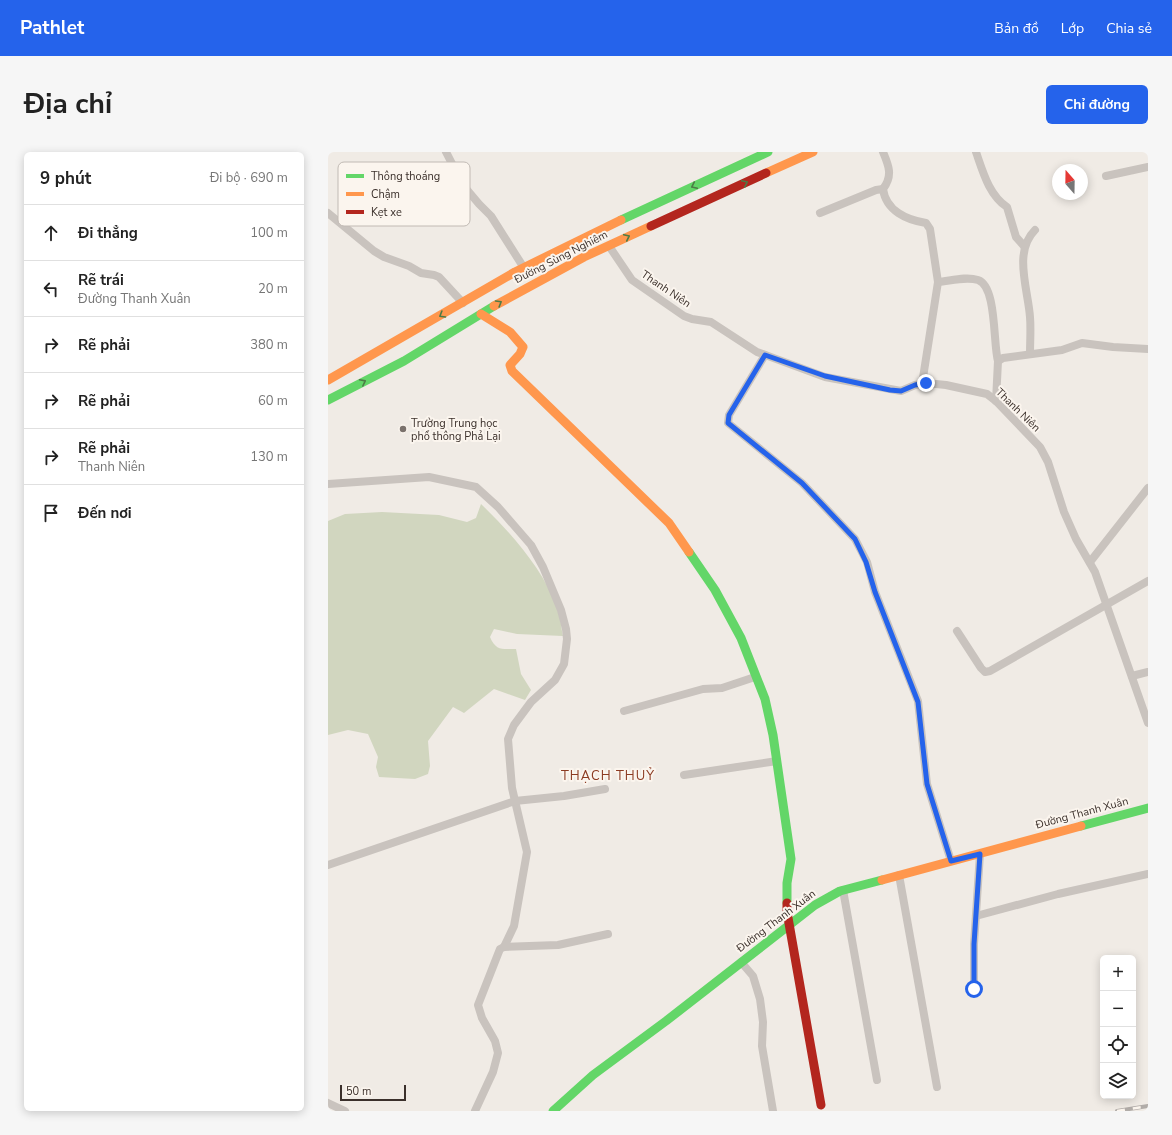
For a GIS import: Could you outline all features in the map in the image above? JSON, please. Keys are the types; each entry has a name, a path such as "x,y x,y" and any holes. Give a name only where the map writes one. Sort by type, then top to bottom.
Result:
{"street":[{"path":"446,152 451,162"},
{"name":"Đường Sùng Nghiêm","path":"328,380 524,268 577,241 768,152"},
{"name":"Đường Sùng Nghiêm","path":"328,400 404,360 541,280 609,246 813,152"},
{"path":"820,213 876,190 883,189 888,183 890,175 883,152"},
{"path":"976,152 988,184 1001,203 1007,207 1016,237 1024,246"},
{"path":"1106,176 1148,167"},
{"path":"883,189 884,199 892,208 903,216 926,223 930,229 938,282 922,384"},
{"path":"470,193 492,216 524,268"},
{"path":"328,213 338,221"},
{"path":"344,226 384,258 409,266 422,273 439,277 463,303"},
{"path":"1030,354 1030,316 1025,284 1024,246 1027,238 1034,230"},
{"name":"Thanh Niên","path":"609,246 626,273 640,286 684,316 711,322 756,352 825,376 890,390 901,391 922,384 946,385 987,394 996,401 1040,447 1048,462 1066,517 1090,562 1107,603 1148,722"},
{"path":"938,282 960,279 979,280 984,284 994,315 996,354 998,361 996,401"},
{"path":"481,314 511,333 521,342 523,347 520,354 510,365 512,371 669,523 715,590 741,638 755,677 765,699 773,735 791,859 787,883 787,912 821,1105"},
{"path":"998,361 1003,358 1062,350 1082,342 1113,347 1148,349"},
{"path":"765,355 729,415 728,423 802,483 855,539 866,562 875,592 918,702 927,784 951,861"},
{"path":"328,484 429,477 476,487 498,507 531,545 544,567 561,610 566,629 567,650 564,664 555,680 531,702 514,725 508,739 512,788 527,852 514,926 504,947 500,949 478,1005 482,1018 495,1041 498,1053 493,1072 475,1111"},
{"path":"1090,562 1148,488"},
{"path":"957,631 981,668 985,672 990,671 1148,581"},
{"path":"1132,676 1148,672"},
{"path":"624,711 703,688 722,688 755,677"},
{"path":"684,775 777,761"},
{"path":"328,865 515,801 605,790"},
{"name":"Đường Thanh Xuân","path":"552,1111 592,1076 815,905 843,890 1148,808"},
{"path":"974,989 976,916 980,854"},
{"path":"976,916 1058,894 1148,874"},
{"path":"898,875 937,1087"},
{"path":"843,890 876,1080"},
{"path":"504,947 558,944 608,934"},
{"path":"741,962 753,976 760,999 763,1022 762,1046 773,1111"},
{"path":"328,1103 345,1111"}],"green space":[{"path":"481,504 504,527 525,552 544,580 558,609 563,636 517,634 494,629 490,637 492,642 497,647 503,649 516,649 521,674 531,690 525,700 494,689 464,713 453,707 428,741 430,766 428,774 415,779 379,777 376,767 378,757 368,734 348,730 328,735 328,521 345,514 382,512 439,515 467,522 476,518"}],"railway":[{"path":"1117,1111 1148,1106"}],"traffic: fast":[{"path":"621,220 768,152"},
{"path":"328,400 404,361 494,306"},
{"path":"689,552 715,590 741,638 765,699 773,735 791,859 787,883 787,903"},
{"path":"1081,826 1148,808"},
{"path":"553,1111 593,1075 666,1021 815,905 840,891 882,880"}],"traffic: slow":[{"path":"766,173 813,152"},
{"path":"328,380 515,272 621,220"},
{"path":"494,306 584,257 651,226"},
{"path":"481,314 510,332 523,347 520,354 510,365 512,371 669,523 689,552"},
{"path":"882,880 1081,826"}],"traffic: jam":[{"path":"651,226 766,173"},
{"path":"787,903 787,912 821,1105"}],"place":[{"name":"Trường Trung học phổ thông Phả Lại","path":"403,429"}],"district":[{"name":"THẠCH THUỶ","path":"608,776"}],"route":[{"path":"926,383 915,385 901,391 890,390 825,376 765,355 729,415 728,423 802,483 855,539 866,562 875,592 918,702 927,784 931,802 951,861 980,854 974,944 974,989"}]}
